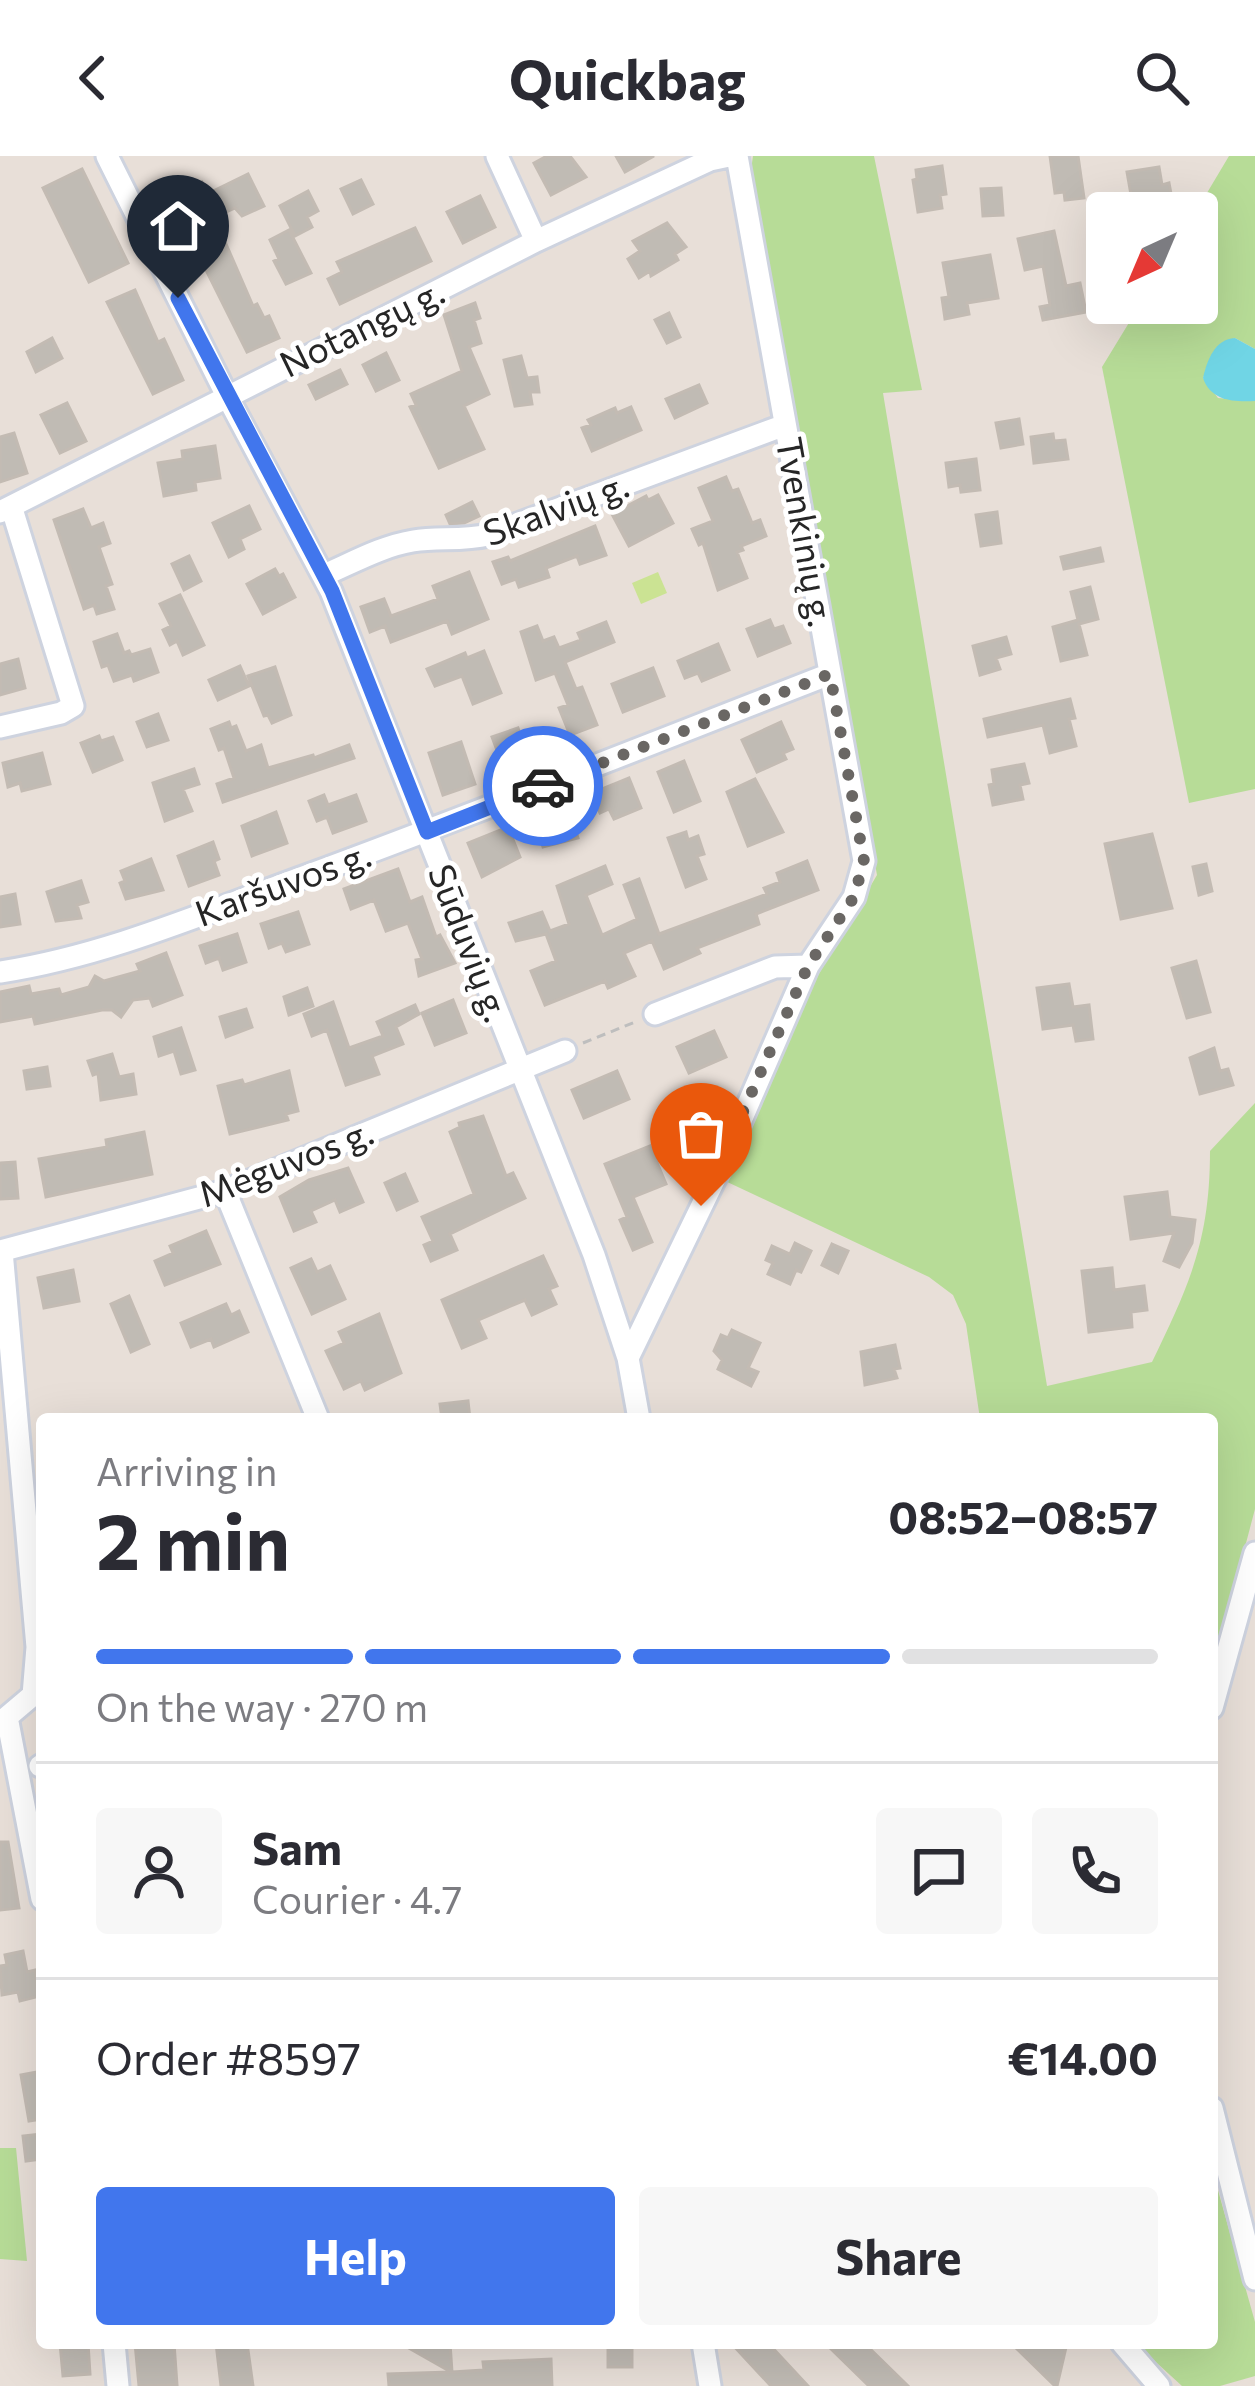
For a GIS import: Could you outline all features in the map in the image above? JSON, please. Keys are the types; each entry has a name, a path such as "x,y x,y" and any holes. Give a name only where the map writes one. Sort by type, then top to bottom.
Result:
{"street":[{"name":"Sūduvių g.","path":"107,156 227,396 324,575 594,1255 628,1358 638,1413"},
{"path":"497,156 536,242"},
{"name":"Notangų g.","path":"6,510 536,242 710,160 734,156"},
{"name":"Tvenkinių g.","path":"628,1358 723,1162 808,966 854,897 864,861 734,156"},
{"name":"Skalvių g.","path":"324,575 392,546 488,535 785,425"},
{"path":"0,727 73,706 6,510"},
{"name":"Karšuvos g.","path":"0,972 53,964 142,935 427,832 830,674"},
{"path":"656,1014 775,967 808,966"},
{"name":"Mėguvos g.","path":"1,1251 225,1191 565,1051"},
{"path":"225,1191 315,1413"},
{"path":"1,1251 36,1636"},
{"path":"1218,1686 1255,1553"},
{"path":"36,1659 33,1695 7,1717 36,1868"},
{"path":"1218,2132 1255,2279"},
{"path":"115,2349 118,2386"},
{"path":"705,2349 710,2386"},
{"path":"1127,2349 1159,2386"}],"path":[{"path":"565,1051 656,1014"}],"green space":[{"path":"753,156 874,156 922,390 883,393 1047,1386 1152,1362 1202,1236 1210,1151 1255,1103 1255,1509 1218,1649 1218,1413 979,1413 966,1324 953,1295 929,1277 723,1180 810,989 877,875 751,170"},
{"path":"1229,156 1255,156 1255,349 1235,338 1216,348 1203,378 1218,398 1255,401 1255,789 1189,803 1102,367 1128,324 1218,324 1218,192 1208,192"},
{"path":"658,572 667,593 641,604 632,583"},
{"path":"0,2148 16,2148 27,2261 0,2259"},
{"path":"1218,2190 1255,2322 1255,2376 1220,2386 1182,2386 1142,2349 1218,2349"}],"water":[{"path":"1235,338 1255,349 1255,401 1217,396 1203,378 1217,346"}],"building":[{"path":"547,156 570,156 586,177 551,195 534,163"},
{"path":"616,156 654,156 625,172"},
{"path":"1050,156 1078,156 1084,198 1065,200 1064,192 1055,193"},
{"path":"942,166 946,194 940,195 942,208 918,212 916,170"},
{"path":"1159,167 1162,185 1169,183 1171,192 1131,192 1127,172"},
{"path":"82,169 128,263 89,282 43,188"},
{"path":"248,174 264,206 242,216 235,208 185,231 169,197 202,182 207,194"},
{"path":"361,180 373,204 353,214 341,189"},
{"path":"1001,188 1003,215 983,216 981,189"},
{"path":"308,191 318,211 307,217 312,227 295,236 280,206"},
{"path":"480,196 495,227 463,243 447,212"},
{"path":"667,223 686,247 675,254 678,260 639,278 628,259 640,251 633,241"},
{"path":"415,228 431,261 340,304 328,279 342,272 337,262"},
{"path":"289,230 311,273 286,284 270,240"},
{"path":"1054,231 1066,286 1080,283 1086,312 1043,320 1040,307 1050,305 1043,266 1025,270 1018,239"},
{"path":"226,244 253,306 257,304 264,318 269,316 279,338 247,352 199,256"},
{"path":"990,255 998,298 967,303 969,314 945,319 942,298 949,297 943,263"},
{"path":"135,290 158,342 164,339 183,380 153,394 107,302"},
{"path":"475,303 481,343 469,347 489,394 464,406 484,449 439,468 410,407 416,405 411,394 462,371 444,315"},
{"path":"669,313 680,337 667,343 655,320"},
{"path":"52,338 62,358 36,372 27,352"},
{"path":"386,353 399,380 376,391 363,365"},
{"path":"521,356 527,378 537,377 539,392 530,392 532,404 515,406 504,360"},
{"path":"340,370 347,384 316,399 309,385"},
{"path":"699,385 707,403 675,418 666,399"},
{"path":"67,403 86,441 60,453 41,415"},
{"path":"631,407 641,430 592,451 582,428 591,425 588,420 615,408 617,413"},
{"path":"1019,419 1023,444 1001,448 996,423"},
{"path":"14,433 27,473 0,482 0,437"},
{"path":"1053,434 1054,441 1065,440 1068,459 1034,463 1031,437"},
{"path":"215,446 220,478 195,482 196,490 164,496 158,463 183,459 182,451"},
{"path":"976,459 980,490 961,492 960,485 949,487 946,463"},
{"path":"726,477 732,491 738,489 752,523 760,520 766,536 737,552 747,578 718,590 703,543 699,545 692,529 713,521 699,488"},
{"path":"658,495 673,523 629,546 612,514 646,496 648,500"},
{"path":"472,502 479,516 450,524 446,515"},
{"path":"249,506 260,529 240,539 244,549 229,557 213,523"},
{"path":"83,509 91,528 103,523 110,543 99,547 112,584 106,586 114,609 97,614 94,605 84,609 54,520"},
{"path":"997,512 1001,543 981,546 976,515"},
{"path":"595,526 606,555 580,564 577,556 546,568 549,577 519,587 516,579 502,584 493,562 508,557 510,561"},
{"path":"1100,548 1103,561 1064,569 1061,557"},
{"path":"189,556 201,581 184,590 172,564"},
{"path":"275,569 279,576 283,574 295,597 263,614 247,584"},
{"path":"469,572 488,619 452,634 447,621 391,642 385,626 370,632 361,607 384,599 391,616 438,599 433,586"},
{"path":"1090,587 1098,619 1079,624 1087,655 1061,661 1053,627 1078,620 1071,592"},
{"path":"180,595 204,645 183,655 177,641 170,645 163,630 171,626 160,604"},
{"path":"770,620 774,629 783,626 790,643 758,656 747,629"},
{"path":"606,622 614,642 565,662 576,689 582,687 597,725 570,735 559,708 568,705 555,673 536,680 521,632 537,626 543,641 554,637 559,648 581,640 578,633"},
{"path":"117,634 124,653 150,649 158,672 134,681 132,675 114,681 108,665 102,667 94,642"},
{"path":"1006,637 1011,654 996,658 1000,669 980,675 973,646"},
{"path":"718,644 729,670 702,681 698,673 685,678 678,661"},
{"path":"484,651 501,693 473,704 462,676 435,686 427,669 465,653 467,658"},
{"path":"18,659 25,688 0,695 0,664"},
{"path":"240,666 249,686 218,700 209,680"},
{"path":"275,667 291,715 272,723 264,716 248,676"},
{"path":"653,668 664,696 623,712 612,684"},
{"path":"1070,699 1076,746 1050,753 1043,725 988,737 984,719"},
{"path":"158,714 168,740 147,747 137,722"},
{"path":"229,722 231,728 236,726 246,751 261,745 268,768 349,745 354,758 223,802 217,784 234,778 224,748 219,750 211,729"},
{"path":"781,722 793,749 783,753 786,759 757,772 742,740"},
{"path":"518,728 529,760 504,769 492,737"},
{"path":"99,736 101,741 113,737 122,760 93,772 81,743"},
{"path":"461,742 475,784 443,795 429,753"},
{"path":"42,753 50,784 22,791 20,783 8,787 3,763"},
{"path":"684,761 700,801 674,812 658,772"},
{"path":"1024,764 1029,783 1020,785 1023,799 993,805 992,770"},
{"path":"194,769 199,784 183,789 192,811 165,821 153,783"},
{"path":"629,778 641,808 614,819 609,809 600,813 592,793"},
{"path":"755,779 783,832 748,846 727,792"},
{"path":"324,795 328,805 356,795 366,821 333,833 327,817 317,821 309,801"},
{"path":"568,806 578,838 543,847 534,818"},
{"path":"276,812 287,843 252,856 242,826"},
{"path":"508,827 520,857 482,877 468,843"},
{"path":"686,832 688,840 698,836 704,854 697,856 706,879 686,887 668,838"},
{"path":"1152,834 1172,908 1121,919 1105,844"},
{"path":"213,842 219,875 189,886 178,856"},
{"path":"151,859 163,890 126,899 121,871"},
{"path":"807,861 818,890 756,914 759,924 697,948 700,953 664,969 652,941 624,953 635,976 608,988 605,981 545,1005 531,971 556,961 546,934 516,941 509,923 542,912 550,931 569,924 557,886 605,866 612,884 586,895 602,935 637,919 624,885 639,879 659,934 767,894 764,888 780,882 777,873"},
{"path":"1206,864 1212,891 1199,895 1193,867"},
{"path":"398,869 410,902 422,897 436,937 440,935 455,963 419,976 416,960 422,959 408,923 386,931 374,900 351,909 344,889"},
{"path":"81,881 88,902 77,905 81,918 56,921 47,892"},
{"path":"15,894 20,924 0,927 0,897"},
{"path":"298,912 309,944 286,952 282,943 269,948 261,924"},
{"path":"237,934 246,962 223,970 219,958 206,963 200,946"},
{"path":"166,953 182,995 153,1006 150,998 133,1000 121,1017 102,1010 35,1024 33,1016 0,1022 0,992 29,986 31,994 59,989 61,995 89,987 95,976 104,981 140,971 137,964"},
{"path":"1196,961 1210,1012 1187,1018 1172,968"},
{"path":"1069,984 1073,1007 1089,1005 1093,1039 1076,1041 1073,1025 1043,1029 1037,988"},
{"path":"307,988 313,1006 289,1015 284,997"},
{"path":"453,1000 466,1033 435,1045 422,1013"},
{"path":"333,1002 349,1048 383,1036 377,1022 415,1005 419,1014 396,1027 403,1044 372,1056 379,1074 346,1085 327,1030 312,1036 304,1014"},
{"path":"246,1009 252,1027 226,1037 220,1017"},
{"path":"181,1028 195,1070 181,1074 174,1051 159,1056 154,1037"},
{"path":"714,1031 726,1057 689,1073 677,1047"},
{"path":"1214,1048 1220,1071 1228,1069 1233,1085 1200,1094 1190,1058"},
{"path":"112,1054 119,1077 133,1074 136,1094 101,1100 98,1073 93,1075 88,1061"},
{"path":"47,1067 50,1086 27,1089 24,1071"},
{"path":"289,1071 298,1111 286,1114 288,1120 230,1134 218,1086 242,1080 244,1085"},
{"path":"617,1071 629,1099 584,1118 572,1090"},
{"path":"483,1116 506,1176 513,1173 525,1198 450,1234 457,1250 431,1261 424,1245 433,1241 422,1217 474,1194 450,1132 459,1123"},
{"path":"144,1132 152,1174 46,1197 39,1159 107,1147 106,1140"},
{"path":"650,1146 666,1184 633,1197 652,1242 633,1250 620,1220 627,1217 605,1164"},
{"path":"15,1162 18,1198 0,1199 0,1163"},
{"path":"348,1168 363,1202 340,1212 335,1200 311,1211 316,1222 294,1231 280,1197 309,1180"},
{"path":"405,1174 417,1201 397,1210 385,1183"},
{"path":"1167,1192 1170,1217 1195,1220 1192,1243 1179,1267 1164,1261 1174,1233 1131,1239 1125,1197"},
{"path":"206,1231 220,1264 165,1285 155,1261 173,1253 170,1246"},
{"path":"795,1243 811,1251 790,1284 768,1274 773,1263 766,1260 772,1246 790,1254"},
{"path":"832,1244 848,1251 838,1273 822,1265"},
{"path":"543,1256 557,1286 549,1289 556,1304 532,1315 525,1300 478,1320 486,1338 462,1348 442,1300"},
{"path":"311,1259 317,1272 330,1266 345,1299 312,1314 291,1268"},
{"path":"1112,1268 1114,1290 1144,1286 1147,1310 1131,1312 1132,1327 1089,1332 1082,1271"},
{"path":"73,1270 79,1301 44,1308 38,1278"},
{"path":"129,1296 149,1344 131,1352 111,1304"},
{"path":"226,1304 231,1315 239,1311 248,1332 214,1347 211,1339 191,1347 181,1323"},
{"path":"379,1314 401,1373 365,1390 361,1381 344,1389 326,1351 344,1343 339,1332"},
{"path":"732,1330 760,1343 748,1368 758,1372 751,1386 718,1369 722,1360 714,1351 721,1335 728,1338"},
{"path":"895,1345 897,1378 865,1385 861,1352"},
{"path":"468,1401 469,1413 441,1413 440,1404"},
{"path":"0,1842 8,1842 19,1908 0,1910"},
{"path":"23,1951 27,1972 35,1970 36,1997 20,2001 18,1992 2,1995 0,1966 7,1965 5,1955"},
{"path":"36,2072 36,2120 29,2121 21,2075"},
{"path":"36,2135 36,2160 26,2161 23,2136"},
{"path":"61,2349 88,2349 90,2374 63,2376"},
{"path":"136,2349 174,2349 177,2385 139,2386"},
{"path":"217,2349 248,2349 253,2386 221,2386"},
{"path":"411,2349 450,2349 452,2372 484,2370 483,2362 551,2359 552,2386 389,2386 388,2374 451,2372"},
{"path":"608,2349 632,2349 632,2367 608,2367"},
{"path":"737,2349 774,2349 808,2386 771,2386"},
{"path":"831,2349 870,2349 908,2386 869,2386"},
{"path":"1017,2349 1066,2349 1055,2386"}],"way so far":[{"path":"543,786 830,674 864,861 854,897 808,966 701,1206"}],"route":[{"path":"178,298 332,591 427,832 543,786"}]}
